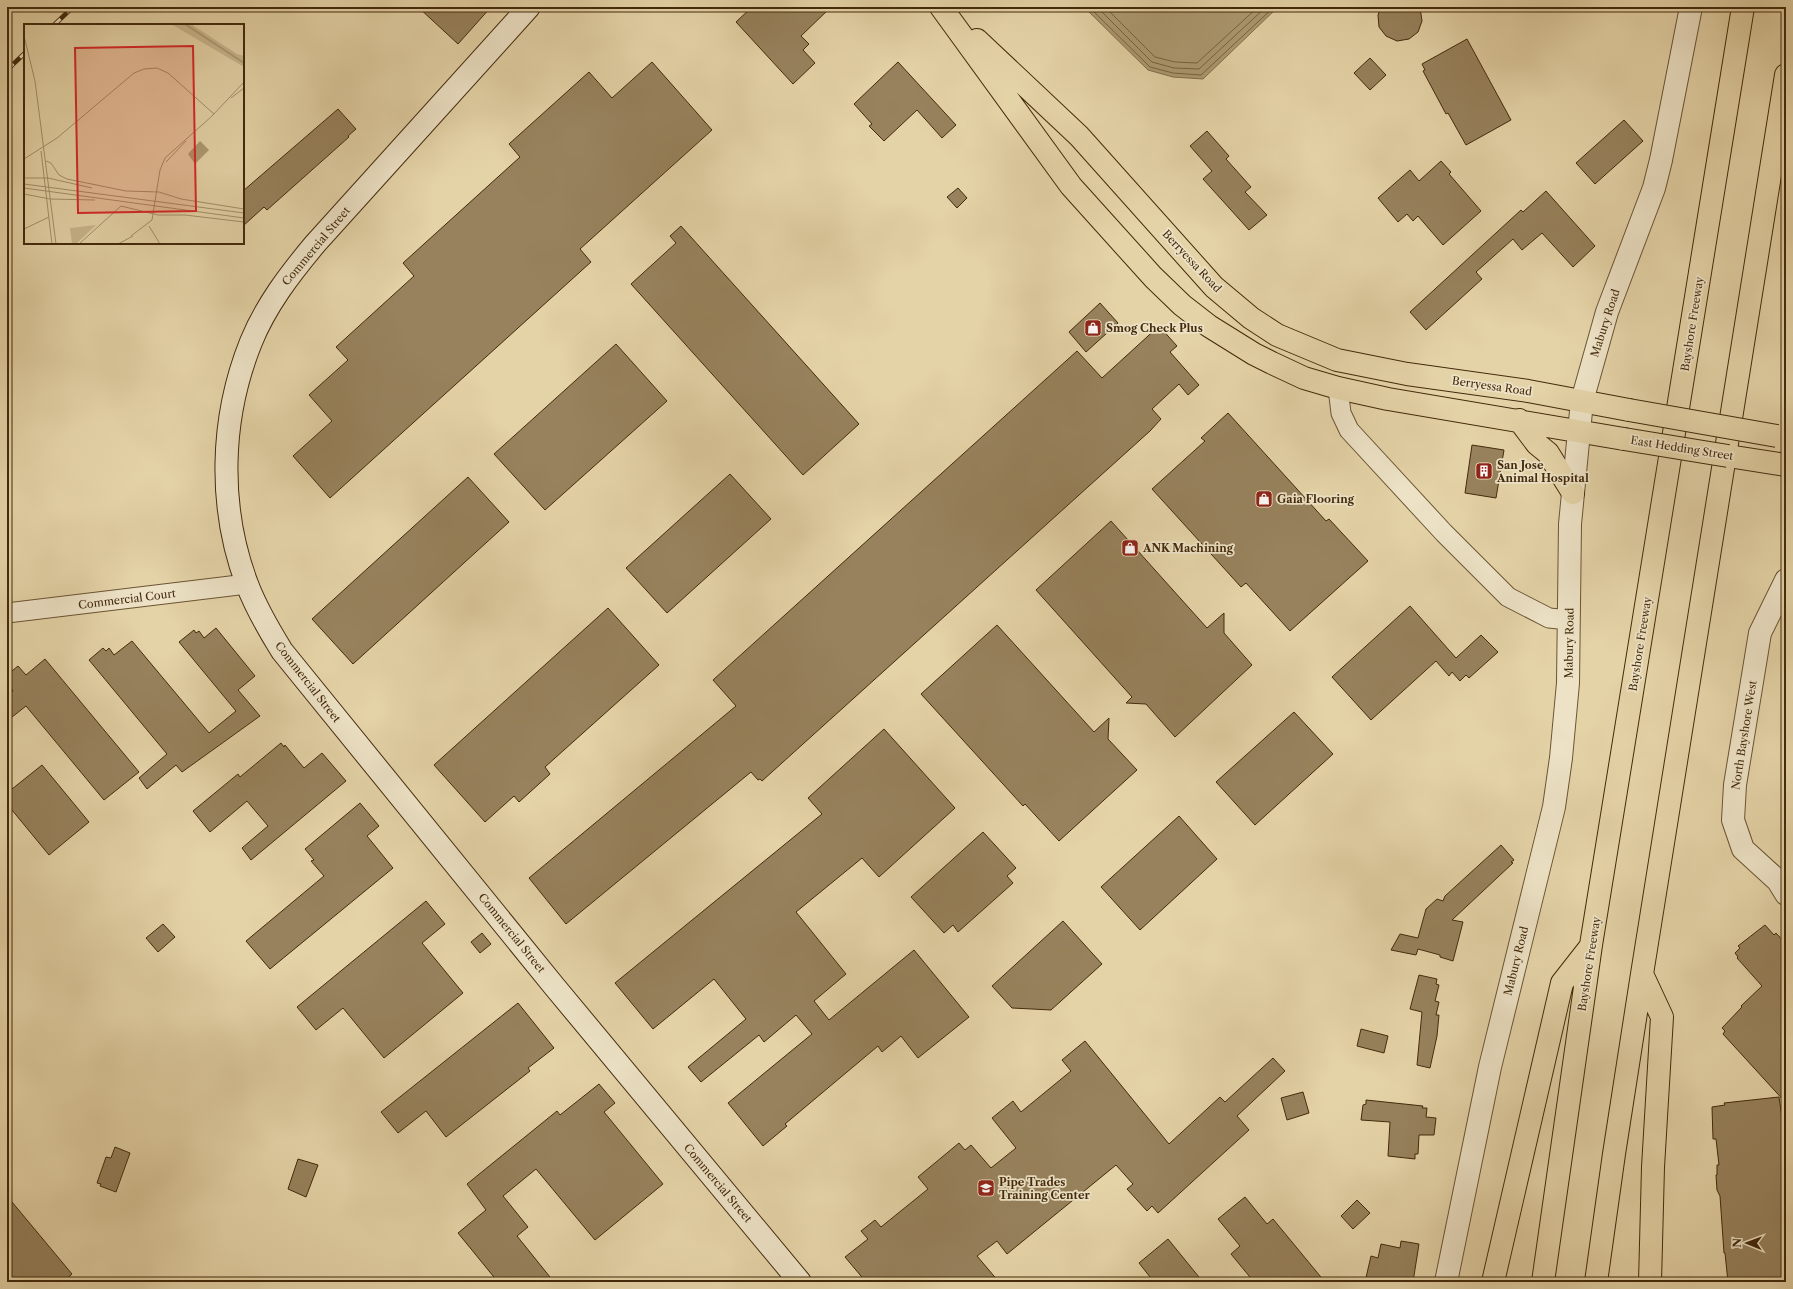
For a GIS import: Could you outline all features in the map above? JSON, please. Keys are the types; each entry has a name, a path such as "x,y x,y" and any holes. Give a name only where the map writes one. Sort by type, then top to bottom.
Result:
{"main road":[{"name":"Bayshore Freeway","path":"1543,1282 1591,945 1743,7"},
{"name":"Berryessa Road","path":"942,8 1079,136 1214,287 1252,318 1277,334 1337,360 1407,374 1528,391 1582,401"},
{"name":"Berryessa Road","path":"942,8 1071,186 1153,277 1182,304 1209,326 1254,354 1304,378 1338,388 1388,399 1579,430"},
{"path":"1596,1282 1642,974 1786,75"},
{"path":"1582,401 1781,436"},
{"path":"1520,420 1537,444 1548,453 1573,493"},
{"name":"East Hedding Street","path":"1579,430 1624,439 1779,464"},
{"path":"1493,1282 1562,983 1591,945"},
{"path":"1642,974 1662,1017 1652,1168 1650,1282"}],"street":[{"name":"Commercial Street","path":"530,7 315,244 287,278 263,318 251,342 232,403 226,454 228,500 235,546 247,584 264,622 282,651 554,986 800,1282"},
{"name":"Mabury Road","path":"1446,1282 1490,1067 1554,807 1561,758 1567,690 1570,524 1582,401 1607,312 1654,188 1692,7"},
{"path":"1338,388 1341,413 1349,430 1456,545 1508,597 1549,618 1569,620"},
{"name":"North Bayshore West","path":"1783,883 1743,849 1734,820 1735,785 1760,633 1786,580"},
{"name":"Commercial Court","path":"7,613 247,584"}],"water":[{"path":"1084,7 1278,7 1203,79 1173,77 1148,70"}],"building":[{"path":"418,7 491,7 458,44"},
{"path":"752,7 831,7 801,36 809,44 803,50 815,63 793,84 736,22"},
{"path":"1381,7 1420,7 1422,21 1418,32 1409,39 1397,41 1386,36 1379,27 1378,15"},
{"path":"1467,39 1511,120 1466,145 1448,113 1446,114 1423,71 1425,70 1422,64"},
{"path":"1370,58 1386,75 1370,90 1354,73"},
{"path":"652,62 712,130 580,249 591,262 330,498 293,456 332,421 309,395 348,360 336,347 414,276 403,263 520,157 509,144 589,72 612,98"},
{"path":"898,62 956,125 942,138 917,110 884,141 869,126 872,124 854,104"},
{"path":"338,109 356,129 348,136 349,137 267,210 264,207 244,225 244,190"},
{"path":"1624,120 1643,141 1595,184 1576,163"},
{"path":"1207,131 1229,156 1226,159 1251,187 1245,192 1267,215 1249,230 1203,179 1212,171 1190,146"},
{"path":"1441,161 1451,172 1449,174 1481,211 1443,245 1418,216 1413,221 1407,214 1398,222 1378,198 1410,170 1419,181"},
{"path":"958,188 967,198 957,208 947,197"},
{"path":"1546,191 1595,246 1573,267 1542,233 1522,250 1513,239 1476,272 1482,279 1426,330 1410,312 1521,210 1523,212"},
{"path":"681,226 859,424 803,475 631,284 676,243 670,236"},
{"name":"Smog Check Plus","path":"1100,303 1118,323 1086,352 1069,332"},
{"path":"1159,326 1177,346 1170,352 1199,385 1188,395 1179,384 1152,409 1161,419 1150,431 762,781 760,779 758,780 751,772 566,924 529,878 736,706 713,680 1077,351 1102,378"},
{"path":"616,344 667,401 545,510 494,454"},
{"path":"1228,413 1326,521 1329,519 1368,561 1290,631 1246,583 1241,587 1152,489 1205,441 1201,438"},
{"name":"San Jose Animal Hospital","path":"1472,445 1504,450 1496,498 1465,493"},
{"path":"730,474 771,519 667,613 626,568"},
{"path":"468,477 509,522 353,664 312,619"},
{"path":"1111,521 1207,628 1224,613 1224,633 1252,665 1175,737 1146,704 1126,703 1132,697 1036,590"},
{"path":"1410,606 1456,658 1481,635 1498,652 1469,678 1466,675 1460,681 1452,672 1449,676 1436,661 1371,720 1332,677"},
{"path":"608,608 659,665 545,767 550,774 519,802 514,796 485,822 434,765"},
{"path":"997,625 1094,732 1109,718 1108,739 1137,770 1059,841 1025,804 1023,806 921,694"},
{"path":"216,628 255,676 238,690 260,716 182,772 176,765 147,789 139,778 167,754 89,660 103,648 106,651 109,648 114,655 132,641 209,733 236,711 179,642 194,630 196,633 199,631 204,638"},
{"path":"45,659 139,772 104,800 26,706 7,721 7,696 13,691 7,683 7,675 18,666 26,675"},
{"path":"1294,712 1333,754 1255,825 1216,782"},
{"path":"884,729 955,808 879,877 862,858 796,912 846,974 814,1001 829,1020 914,950 969,1017 918,1058 901,1036 882,1052 878,1046 785,1124 787,1126 763,1146 728,1103 812,1034 796,1015 764,1042 759,1035 701,1082 688,1067 746,1019 714,979 653,1029 615,983 822,814 808,798"},
{"path":"281,743 284,747 285,745 304,768 322,753 346,781 251,860 242,848 268,826 247,801 210,832 193,811 238,774 240,777"},
{"path":"42,765 89,822 49,855 7,804 7,793"},
{"path":"360,803 379,826 367,836 393,868 270,969 246,941 324,876 311,861 314,860 305,849"},
{"path":"1179,816 1217,859 1140,930 1101,887"},
{"path":"983,832 1016,868 1007,876 1013,883 958,932 953,925 944,933 911,897"},
{"path":"1501,845 1514,860 1511,862 1513,863 1452,920 1463,922 1453,961 1440,957 1440,955 1418,949 1416,955 1391,950 1400,934 1418,938 1426,909 1437,899 1443,901 1445,896"},
{"path":"426,901 445,924 422,943 463,993 384,1058 343,1008 316,1030 297,1007"},
{"path":"1063,921 1102,964 1051,1010 1012,1008 992,986"},
{"path":"163,924 175,937 158,952 146,938"},
{"path":"1765,925 1774,935 1776,933 1786,944 1786,1103 1723,1034 1725,1031 1722,1028 1742,1007 1741,1006 1762,986 1737,958 1738,957 1735,953 1740,948 1738,946"},
{"path":"482,933 491,944 480,953 471,942"},
{"path":"1419,975 1437,979 1436,984 1439,985 1435,1001 1439,1002 1436,1015 1439,1015 1437,1036 1430,1068 1417,1065 1422,1012 1410,1009"},
{"path":"518,1003 554,1048 528,1068 530,1071 446,1137 426,1111 398,1133 381,1112"},
{"path":"1361,1029 1388,1036 1384,1053 1357,1046"},
{"path":"1085,1041 1169,1144 1220,1097 1225,1102 1273,1058 1285,1071 1237,1116 1249,1130 1158,1213 1152,1206 1147,1211 1127,1189 1133,1184 1116,1165 1007,1254 997,1241 977,1256 999,1282 866,1282 845,1257 868,1239 861,1231 875,1220 881,1227 928,1189 918,1177 959,1143 965,1150 971,1145 991,1168 1016,1148 992,1118 1013,1101 1021,1112 1071,1071 1062,1060"},
{"path":"599,1084 615,1103 604,1112 663,1184 595,1240 536,1169 503,1196 528,1227 517,1236 554,1282 498,1282 458,1233 486,1210 467,1184 557,1111 560,1115"},
{"path":"1303,1092 1309,1113 1287,1120 1281,1098"},
{"path":"1779,1097 1786,1145 1786,1282 1728,1282 1724,1253 1720,1196 1717,1190 1716,1175 1717,1165 1719,1165 1716,1139 1713,1139 1712,1107 1725,1105 1724,1103"},
{"path":"1366,1100 1423,1106 1422,1108 1427,1108 1426,1117 1436,1118 1434,1135 1419,1135 1418,1154 1415,1154 1415,1159 1388,1156 1390,1122 1361,1120 1363,1105 1366,1104"},
{"path":"115,1147 130,1153 116,1192 100,1186 101,1184 97,1183 106,1157 111,1158"},
{"path":"298,1159 318,1165 306,1197 288,1189"},
{"path":"7,1196 72,1274 63,1282 7,1282"},
{"path":"1245,1197 1267,1224 1273,1219 1325,1282 1254,1282 1231,1254 1240,1246 1218,1219"},
{"path":"1357,1200 1370,1213 1353,1229 1341,1216"},
{"path":"1168,1239 1203,1282 1154,1282 1139,1263"},
{"path":"1401,1241 1419,1244 1413,1282 1365,1282 1371,1256 1378,1258 1381,1244 1400,1248"}],"railway":[{"path":"55,24 73,7"},
{"path":"7,70 24,54"}],"place":[{"name":"Smog Check Plus","path":"1093,328"},
{"name":"San Jose Animal Hospital","path":"1484,471"},
{"name":"Gaia Flooring","path":"1264,499"},
{"name":"ANK Machining","path":"1130,548"},
{"name":"Pipe Trades Training Center","path":"986,1188"}]}
